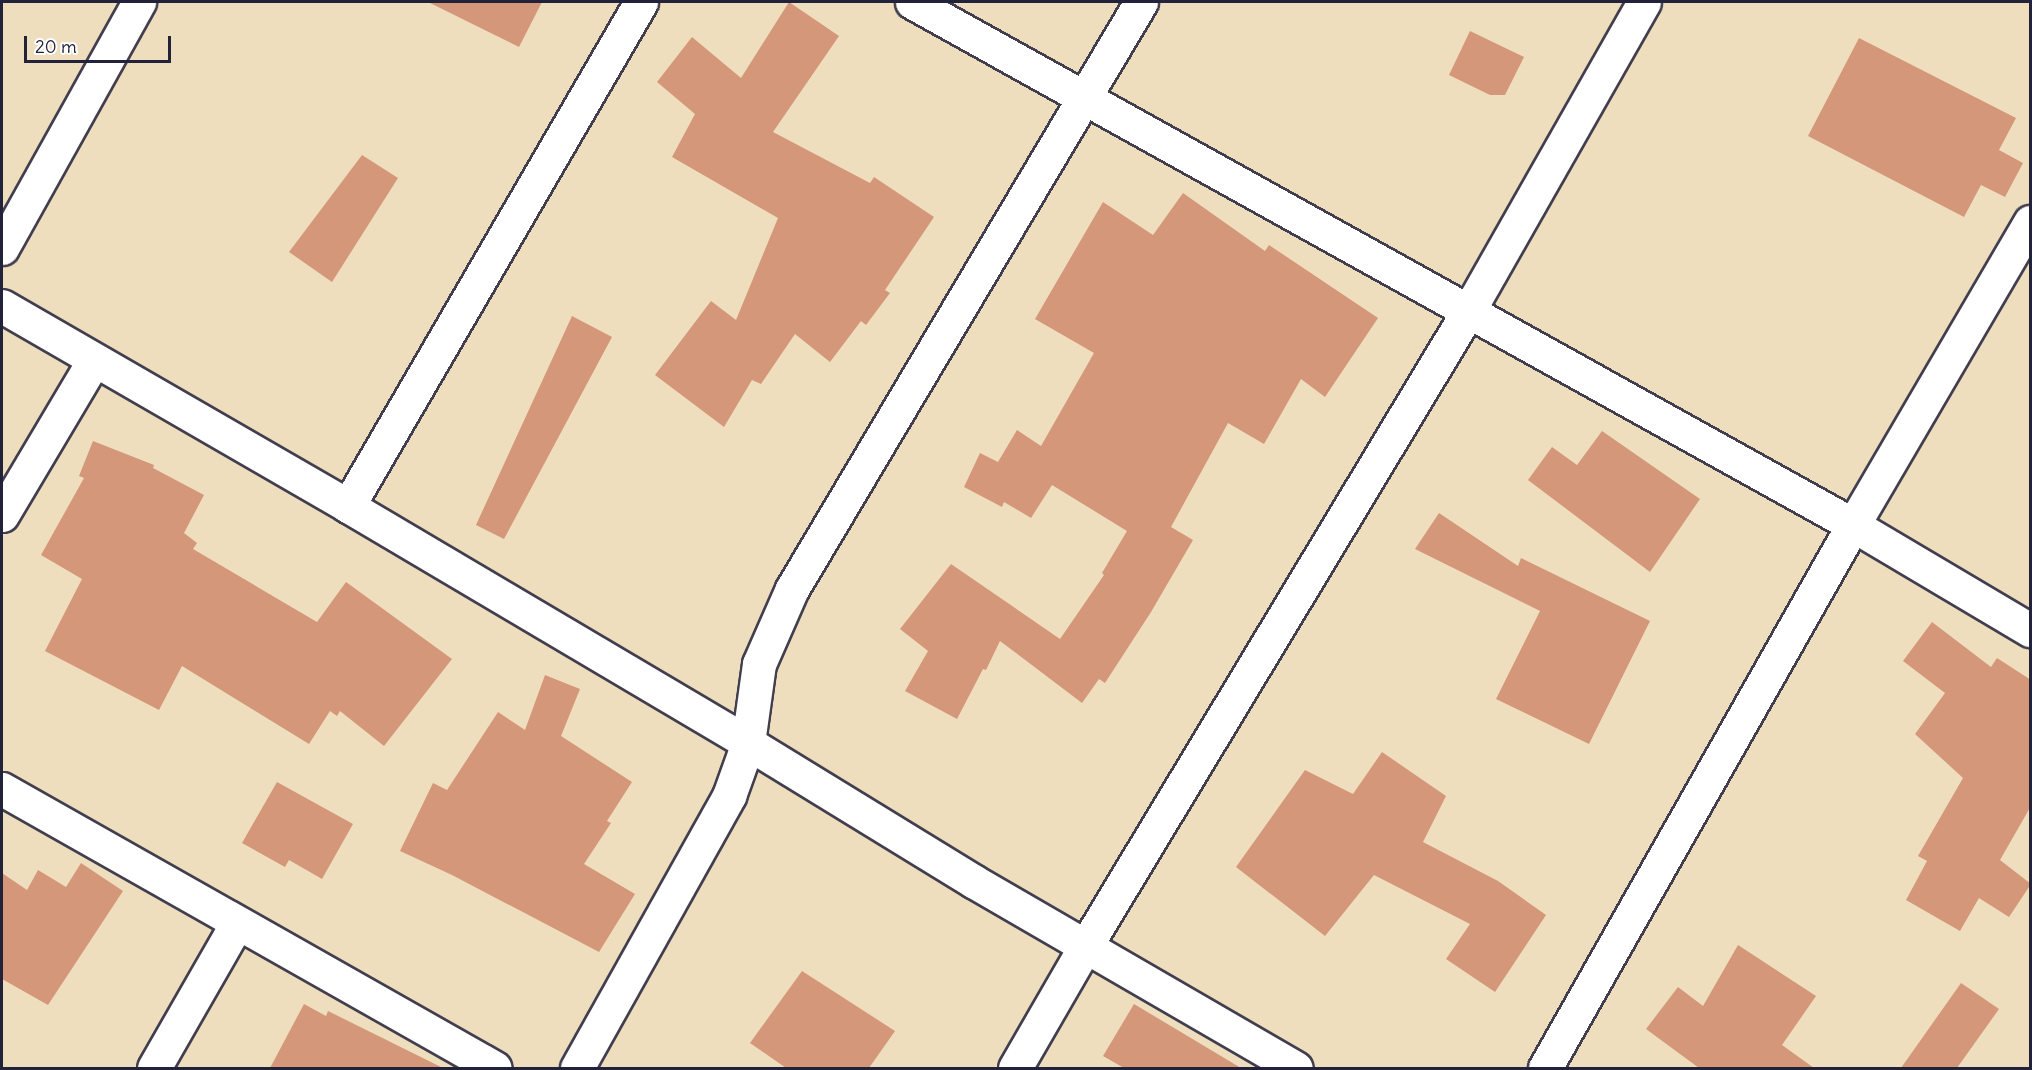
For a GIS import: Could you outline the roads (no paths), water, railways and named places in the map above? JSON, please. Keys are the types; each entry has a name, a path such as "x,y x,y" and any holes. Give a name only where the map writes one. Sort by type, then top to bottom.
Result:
{"street":[{"path":"2,248 140,2"},
{"path":"348,506 641,2"},
{"path":"912,2 1853,525 2031,630"},
{"path":"577,1068 729,796 748,743 759,664 792,589 1141,2"},
{"path":"1016,1068 1085,947 1468,310 1644,2"},
{"path":"1545,1068 1853,525 2031,222"},
{"path":"2,306 348,506 748,743 972,882 1296,1068"},
{"path":"2,515 94,360"},
{"path":"2,789 495,1068"},
{"path":"154,1068 237,923"}]}
